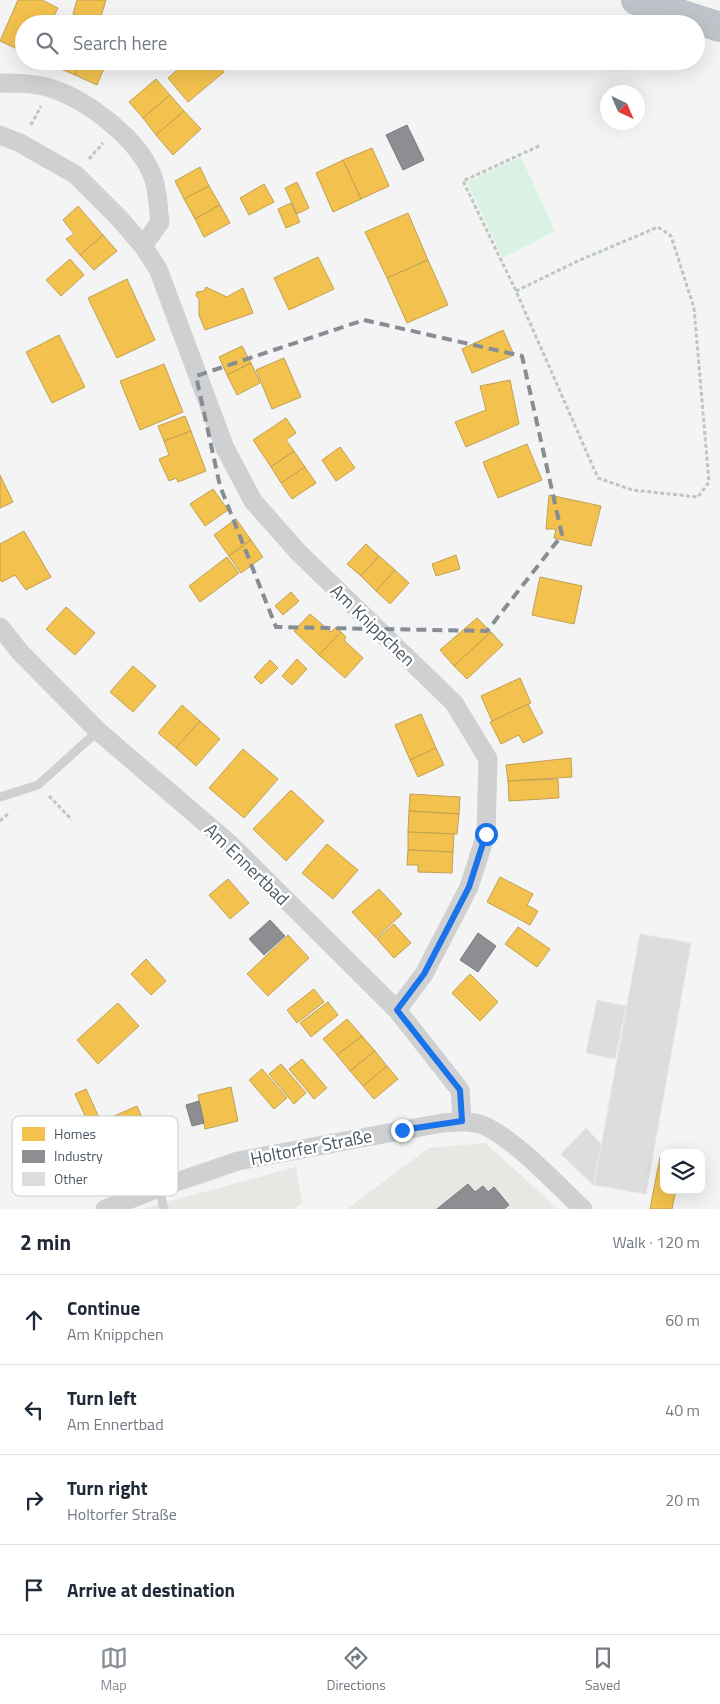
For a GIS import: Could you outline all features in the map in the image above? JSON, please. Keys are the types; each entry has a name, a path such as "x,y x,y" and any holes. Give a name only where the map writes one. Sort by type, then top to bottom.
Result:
{"highway":[{"path":"636,0 683,15"},
{"path":"705,22 720,27"}],"street":[{"path":"0,83 22,83 51,88 88,107 117,127 141,154 154,180 160,222 143,246"},
{"name":"Am Knippchen","path":"0,135 20,143 76,175 143,246 158,268 225,448 253,501 298,552 454,703 488,759 486,834 469,887 424,974 397,1010"},
{"name":"Am Ennertbad","path":"0,627 20,652 98,731 230,844 397,1010 460,1090 462,1121"},
{"name":"Holtorfer Straße","path":"178,1182 238,1161 442,1123 462,1121 486,1126 534,1163 583,1209"},
{"name":"Holtorfer Straße","path":"105,1209 138,1196"}],"lane":[{"path":"0,796 38,785 98,731"},
{"path":"161,1196 164,1209"}],"path":[{"path":"20,143 51,88"},
{"path":"76,175 117,127"},
{"path":"516,291 578,260 658,227 671,236 694,308 702,385 709,482 698,497 632,490 598,478 516,291 463,181 541,145"},
{"path":"38,785 72,820"}],"highlighted area":[{"path":"364,320 522,356 562,535 487,631 276,627 220,486 196,376"}],"shaded area":[{"path":"485,1143 558,1209 347,1209 429,1148"},
{"path":"296,1167 302,1203 294,1209 141,1209"}],"green space":[{"path":"521,157 555,231 503,258 467,182"}],"building: Homes":[{"path":"18,0 42,0 58,8 54,15 15,15 15,48 0,41"},
{"path":"77,0 106,0 101,15 73,14"},
{"path":"63,70 77,70 75,75"},
{"path":"77,70 103,70 97,85 75,75"},
{"path":"177,70 222,70 224,72 188,102 168,78"},
{"path":"156,79 170,95 143,118 129,102"},
{"path":"170,95 184,111 156,135 143,118"},
{"path":"184,111 201,129 173,155 156,135"},
{"path":"372,148 389,186 361,199 343,160"},
{"path":"343,160 361,199 333,212 316,173"},
{"path":"200,167 209,186 184,199 175,181"},
{"path":"297,182 309,208 297,214 285,188"},
{"path":"264,184 274,202 249,215 240,198"},
{"path":"209,186 220,205 195,219 184,199"},
{"path":"291,203 300,222 286,228 278,209"},
{"path":"220,205 230,223 204,237 195,219"},
{"path":"78,206 103,235 80,255 66,239 74,234 63,220"},
{"path":"408,213 428,260 387,278 365,232"},
{"path":"103,235 117,251 94,270 80,255"},
{"path":"318,257 334,289 289,310 274,278"},
{"path":"70,259 84,275 61,296 46,280"},
{"path":"428,260 448,305 407,323 387,278"},
{"path":"127,279 155,340 117,358 88,298"},
{"path":"206,287 227,297 243,288 253,313 205,330 199,315 199,299 196,296 197,292 204,291"},
{"path":"503,330 514,355 472,373 462,349"},
{"path":"59,335 85,387 52,403 26,352"},
{"path":"242,346 251,363 227,375 219,357"},
{"path":"284,358 301,397 272,409 256,370"},
{"path":"251,363 260,383 237,395 227,375"},
{"path":"164,364 183,412 140,430 120,381"},
{"path":"510,380 519,424 466,447 455,422 486,410 480,386"},
{"path":"185,416 191,431 164,441 158,426"},
{"path":"286,418 296,433 286,440 294,451 271,467 253,440"},
{"path":"191,431 206,471 178,482 176,478 169,481 159,459 169,455 164,441"},
{"path":"527,444 542,480 498,498 483,462"},
{"path":"340,447 355,468 336,481 322,460"},
{"path":"294,451 305,467 281,483 271,467"},
{"path":"305,467 316,483 292,499 281,483"},
{"path":"0,475 13,502 0,508"},
{"path":"213,489 228,510 205,526 190,504"},
{"path":"549,495 601,506 591,546 554,538 556,529 546,529"},
{"path":"236,519 251,540 229,556 214,535"},
{"path":"24,531 51,577 26,590 15,575 2,582 0,580 0,544"},
{"path":"251,540 263,557 241,573 229,556"},
{"path":"366,544 379,556 361,576 347,564"},
{"path":"456,555 460,569 436,576 432,564"},
{"path":"379,556 395,570 376,591 361,576"},
{"path":"227,557 239,573 200,602 189,586"},
{"path":"395,570 409,583 390,604 376,591"},
{"path":"540,577 582,586 574,624 532,615"},
{"path":"291,592 299,601 283,615 275,606"},
{"path":"66,607 95,633 75,655 46,629"},
{"path":"310,614 331,632 336,627 341,632 319,655 294,631"},
{"path":"477,618 491,632 454,666 440,650"},
{"path":"341,632 346,637 344,640 363,658 345,678 319,655"},
{"path":"491,632 503,645 467,679 454,666"},
{"path":"297,659 307,669 292,685 282,676"},
{"path":"270,660 278,668 261,684 254,677"},
{"path":"133,666 156,686 133,712 110,692"},
{"path":"520,678 531,703 492,721 481,696"},
{"path":"528,704 543,733 523,743 519,735 501,744 490,722"},
{"path":"182,705 200,721 176,748 158,733"},
{"path":"421,714 436,748 410,760 395,725"},
{"path":"200,721 220,739 196,766 176,748"},
{"path":"436,748 444,765 418,777 410,760"},
{"path":"243,749 278,779 244,818 209,788"},
{"path":"571,758 572,777 508,781 506,765"},
{"path":"558,779 559,798 509,801 508,781"},
{"path":"291,790 324,821 286,861 253,829"},
{"path":"410,794 460,797 459,814 409,811"},
{"path":"409,811 459,814 457,834 408,832"},
{"path":"408,832 454,834 453,852 408,850"},
{"path":"327,844 358,870 333,899 302,873"},
{"path":"408,850 453,852 452,873 418,872 418,865 407,865"},
{"path":"500,877 533,894 527,905 538,911 530,925 487,902"},
{"path":"228,879 249,903 230,919 209,895"},
{"path":"379,889 402,914 376,938 352,912"},
{"path":"394,924 411,943 394,958 377,939"},
{"path":"518,927 550,949 537,967 505,944"},
{"path":"288,935 309,958 268,996 247,974"},
{"path":"146,959 166,981 151,995 131,974"},
{"path":"470,974 498,1002 480,1021 452,993"},
{"path":"314,989 324,1002 297,1023 287,1010"},
{"path":"328,1002 338,1015 311,1037 300,1023"},
{"path":"118,1003 139,1026 98,1064 77,1040"},
{"path":"347,1019 362,1036 337,1055 323,1039"},
{"path":"362,1036 375,1051 350,1071 337,1055"},
{"path":"375,1051 387,1066 363,1086 350,1071"},
{"path":"302,1059 327,1088 314,1099 289,1069"},
{"path":"281,1064 306,1093 294,1104 269,1074"},
{"path":"387,1066 398,1079 374,1099 363,1086"},
{"path":"262,1069 287,1098 274,1109 249,1080"},
{"path":"231,1087 238,1121 205,1129 198,1095"},
{"path":"86,1089 98,1116 85,1116 75,1094"},
{"path":"137,1106 141,1116 114,1116"},
{"path":"660,1157 660,1194 675,1194 672,1209 650,1209"}],"building: Industry":[{"path":"407,125 424,160 403,170 386,135"},
{"path":"270,920 285,936 264,955 249,939"},
{"path":"478,933 496,946 478,972 460,960"},
{"path":"199,1101 204,1123 192,1126 186,1105"},
{"path":"468,1184 475,1192 483,1186 488,1192 494,1187 509,1205 504,1209 437,1209"}],"building: Other":[{"path":"640,934 691,943 646,1194 594,1185"},
{"path":"597,1000 626,1006 615,1059 586,1053"},
{"path":"586,1128 601,1144 593,1185 561,1154"}],"route":[{"path":"402,1130 462,1121 463,1105 460,1090 397,1010 424,974 469,887 486,834"}]}
